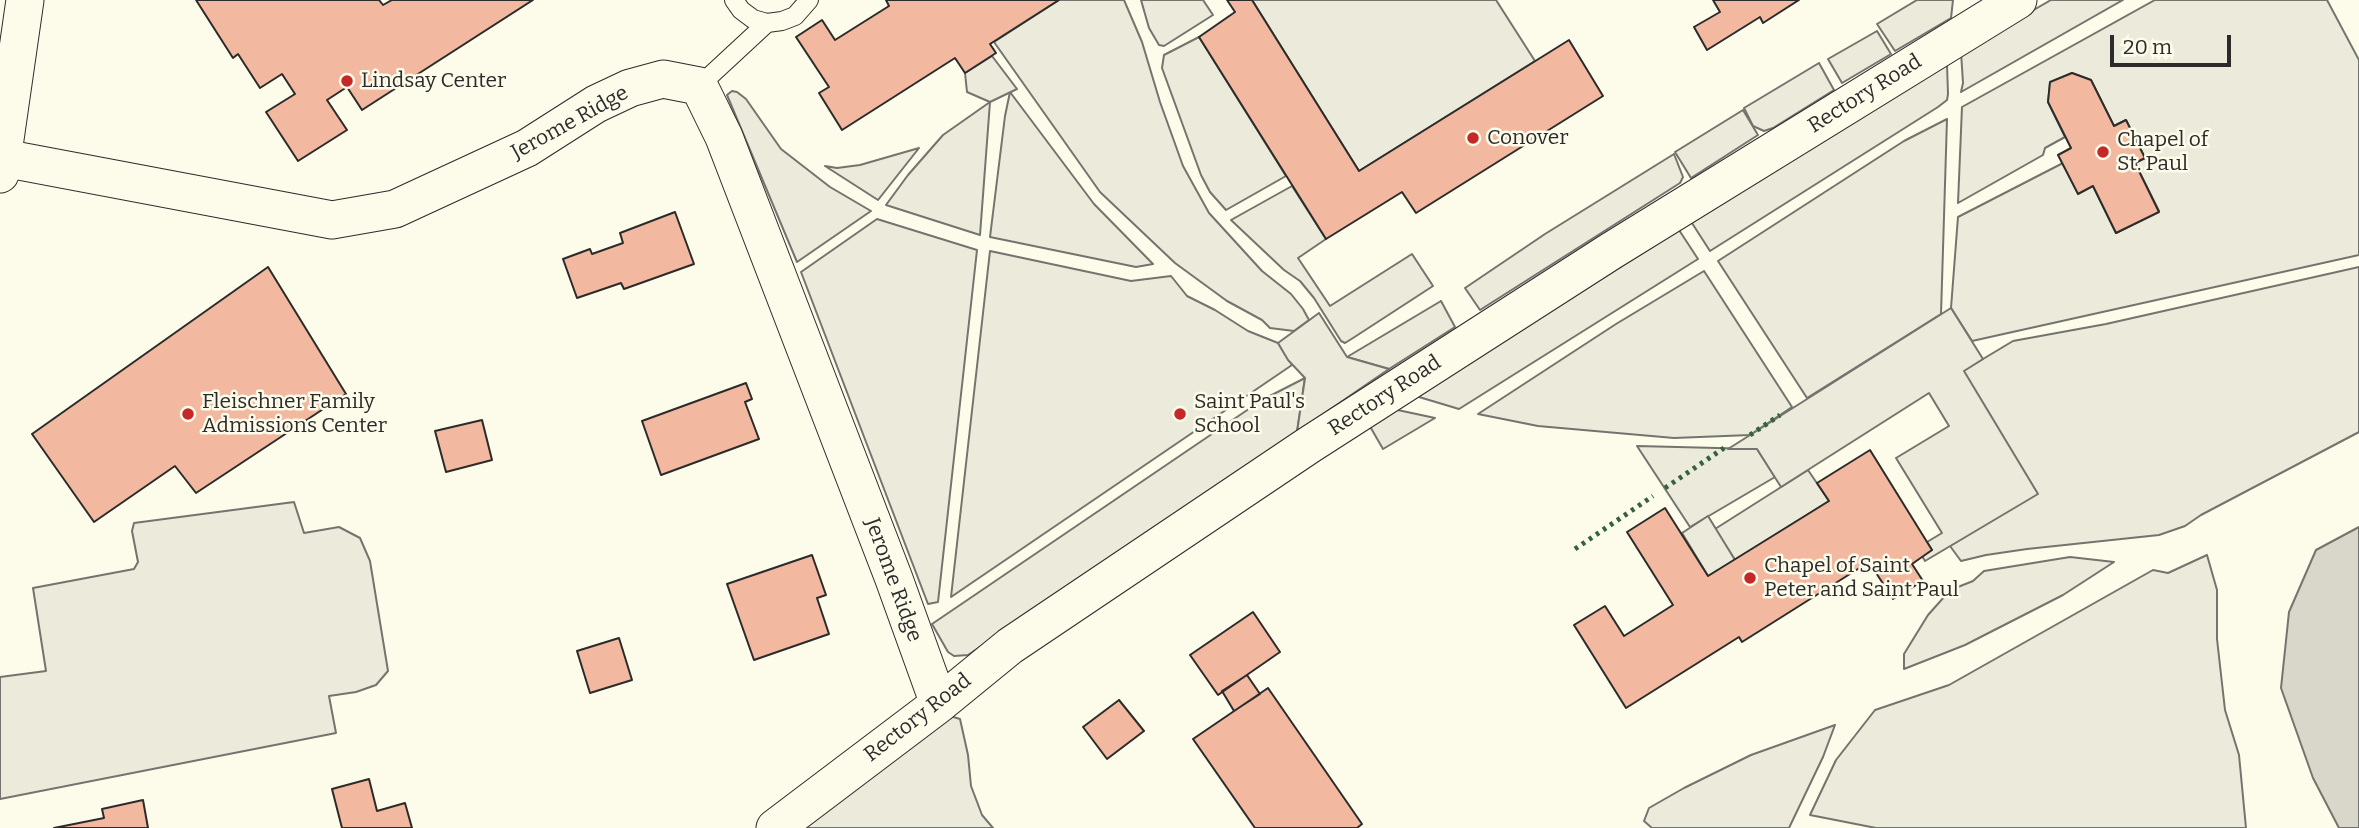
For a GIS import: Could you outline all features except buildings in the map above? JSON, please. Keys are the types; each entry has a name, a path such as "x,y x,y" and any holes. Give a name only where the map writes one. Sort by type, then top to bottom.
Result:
{"street":[{"path":"1,166 25,0"},
{"name":"Rectory Road","path":"775,828 939,704 1010,646 1309,444 1621,244 2018,0"},
{"name":"Jerome Ridge","path":"1,166 332,220 395,209 527,148 596,104 630,88 663,79 699,86 724,137 894,579 939,704"}],"lane":[{"path":"734,0 741,10 753,19 767,23 795,16 808,0"},
{"path":"699,86 767,23"}],"shaded area":[{"path":"1059,0 1124,0 1142,42 1183,166 1209,213 1262,271 1291,294 1309,320 1294,331 1270,328 1175,263 1100,192 994,42"},
{"path":"1141,0 1203,0 1213,15 1164,46 1159,45 1149,28"},
{"path":"1252,0 1496,0 1535,61 1359,171"},
{"path":"1917,0 1953,0 1951,18 1895,51 1877,24"},
{"path":"2051,0 2123,0 1961,92 1961,52"},
{"path":"2155,0 2327,0 2359,60 2359,255 1972,341 1951,308 1958,217 2063,163 2093,186 2116,233 2159,211 2135,163 2145,158 2126,120 2114,126 2091,80 2072,73 2050,83 2048,102 2065,137 2045,148 2043,155 1958,203 1962,107"},
{"path":"1877,31 1891,54 1842,83 1828,59"},
{"path":"1199,37 1286,176 1226,210 1210,192 1201,175 1162,68 1164,55"},
{"path":"992,56 1017,89 990,102 967,92 965,73"},
{"path":"1819,63 1834,90 1773,128 1764,131 1753,126 1744,108"},
{"path":"1947,64 1947,100 1710,251 1690,220"},
{"path":"732,91 746,99 781,149 830,187 871,211 797,262 727,95"},
{"path":"1010,92 1094,204 1153,264 1136,267 990,237"},
{"path":"990,102 980,235 886,205 943,135"},
{"path":"1743,110 1758,135 1691,178 1675,152"},
{"path":"1947,119 1941,314 1807,398 1718,261 1904,141"},
{"path":"919,148 878,200 825,166 837,168 860,165"},
{"path":"1674,154 1683,177 1680,183 1480,310 1465,288 1545,234"},
{"path":"1292,186 1326,239 1298,258 1330,306 1412,254 1433,286 1345,343 1341,341 1300,281 1284,270 1231,220"},
{"path":"877,219 977,250 938,602 928,604 801,272"},
{"path":"1679,230 1698,259 1459,409 1419,397 1418,395"},
{"path":"990,251 1131,281 1171,276 1187,296 1248,331 1278,343 1292,365 951,597"},
{"path":"2359,267 2359,432 2185,526 2159,535 2027,549 1961,561 1950,546 2037,493 1963,371 2013,341 2106,324"},
{"path":"1704,271 1792,407 1750,435 1674,438 1538,426 1478,414 1616,324"},
{"path":"1441,301 1455,327 1389,369 1347,357"},
{"path":"1951,308 1983,359 1964,371 2038,494 1925,561 1922,556 1932,550 1927,542 1942,533 1896,458 1949,426 1929,393 1781,487 1757,449 1728,449"},
{"path":"1319,313 1347,357 1389,369 1297,432 1305,378 1288,360 1278,343"},
{"path":"1305,378 1297,432 968,655 954,656 948,652 932,624 1262,400"},
{"path":"1393,409 1435,418 1383,449 1368,423"},
{"path":"1637,446 1757,449 1775,477 1690,527"},
{"path":"1808,470 1829,501 1735,560 1715,529"},
{"path":"294,502 304,533 339,527 360,538 370,561 388,671 376,685 356,692 329,696 336,733 0,799 0,677 46,671 33,588 134,569 138,562 132,531 134,523"},
{"path":"1708,516 1735,560 1708,576 1682,533"},
{"path":"2359,527 2359,828 2339,828 2313,778 2281,688 2289,612 2316,550"},
{"path":"2207,555 2217,590 2217,639 2225,710 2239,755 2246,828 1876,828 1810,815 1836,760 1875,710 1949,685 2153,570 2168,573"},
{"path":"2070,557 2114,562 2063,595 1965,645 1904,669 1904,654 1928,615 1945,596 1958,587 1973,581 1984,571"},
{"path":"950,716 960,719 971,786 982,815 993,828 803,828"},
{"path":"1835,725 1789,828 1652,828 1644,821 1649,808 1684,788 1751,755"}],"hedge":[{"path":"1750,435 1780,415"},
{"path":"1665,488 1724,448"},
{"path":"1575,549 1653,496"}],"place":[{"name":"Lindsay Center","path":"347,81"},
{"name":"Conover","path":"1473,138"},
{"name":"Chapel of St. Paul","path":"2103,152"},
{"name":"Fleischner Family Admissions Center","path":"188,414"},
{"name":"Saint Paul's School","path":"1180,414"},
{"name":"Chapel of Saint Peter and Saint Paul","path":"1750,578"}]}
